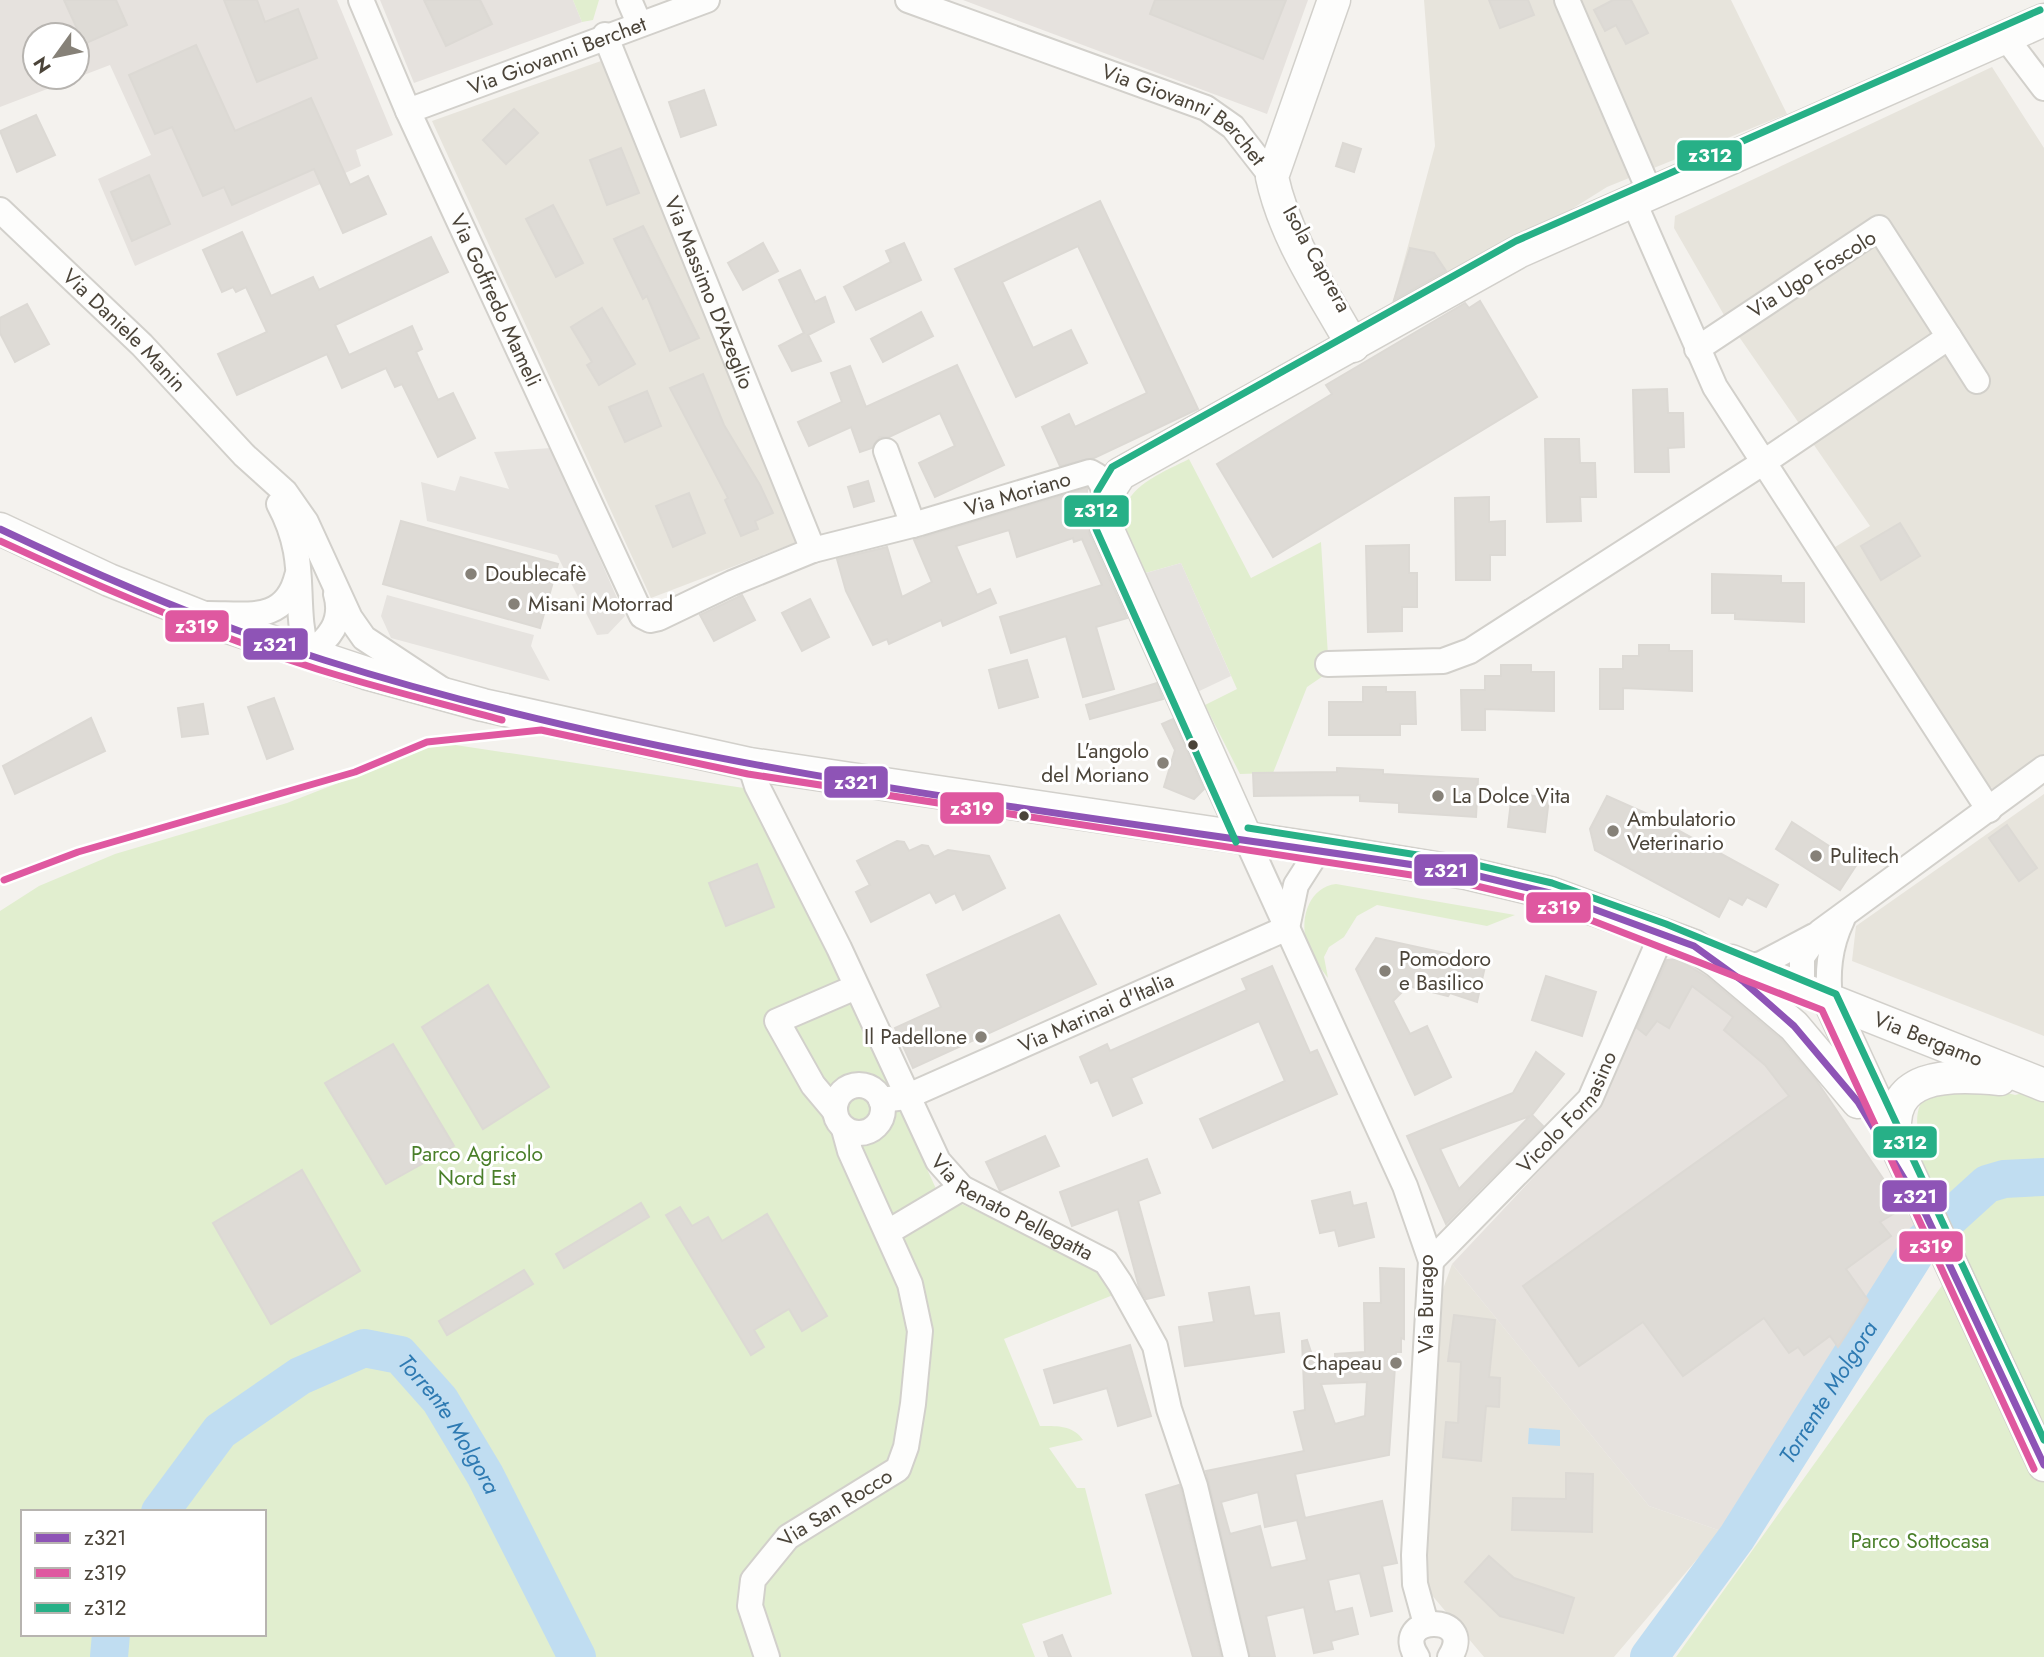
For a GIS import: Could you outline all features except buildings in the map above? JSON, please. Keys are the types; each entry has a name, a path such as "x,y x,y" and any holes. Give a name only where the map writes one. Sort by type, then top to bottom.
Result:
{"street":[{"name":"Via Goffredo Mameli","path":"361,0 408,111 633,600"},
{"path":"629,0 639,23"},
{"name":"Via Giovanni Berchet","path":"408,111 605,35 707,0"},
{"name":"Via Giovanni Berchet","path":"908,0 1206,108 1233,127 1272,177"},
{"path":"1272,177 1334,0"},
{"path":"1567,0 1645,181 1639,197 1697,349 1715,387 1989,810"},
{"path":"1107,494 1114,480 1126,468 1520,251 2044,20"},
{"name":"Via Massimo D'Azeglio","path":"605,35 813,550"},
{"path":"2006,38 2044,88"},
{"name":"Isola Caprera","path":"1272,177 1357,343"},
{"name":"Via Daniele Manin","path":"0,210 142,345 244,455 293,501 330,571 350,618 364,638 454,698"},
{"name":"Via Ugo Foscolo","path":"1697,349 1879,228 1949,337"},
{"path":"1328,664 1443,661 1470,651 1763,462 1949,337 1977,381"},
{"path":"886,451 913,525"},
{"name":"Via Daniele Manin","path":"244,455 283,511 297,546 300,565 300,627 307,654 327,639 337,622 339,605 330,571"},
{"name":"Via Moriano","path":"633,600 642,616 654,620 732,583 813,550 913,525 1090,472 1097,476 1107,494"},
{"name":"Via Burago","path":"1107,494 1104,518 1112,541 1405,1186 1431,1261 1414,1555 1415,1584 1426,1624"},
{"path":"0,529 194,614 307,654 454,698 750,764 1319,849 1466,873 1550,893 1694,946 1744,982 1794,1026 1858,1102"},
{"path":"194,614 262,613 275,610 292,594 300,565"},
{"name":"Via Renato Pellegatta","path":"750,764 757,786 938,1161 962,1188 1106,1262 1127,1294 1155,1346 1169,1409 1195,1486 1236,1657"},
{"path":"1747,967 1775,958 1831,926 2044,768"},
{"path":"1287,928 1296,885 1319,849"},
{"path":"1831,926 1802,957 1802,990 1811,1023 1926,1215"},
{"path":"1831,926 1832,942 1828,965 1830,1003 2044,1465"},
{"name":"Via Marinai d'Italia","path":"881,1100 906,1097 1287,928"},
{"name":"Vicolo Fornasino","path":"1431,1261 1590,1099 1662,934"},
{"name":"Via Bergamo","path":"1694,946 1830,1003 2039,1083"},
{"path":"839,1120 838,1096 857,1084 872,1088 881,1100 882,1115 874,1128 859,1133 839,1120 813,1084 777,1021 856,987"},
{"path":"1898,1146 1895,1126 1897,1110 1908,1094 1927,1082 1952,1075 2039,1083"},
{"name":"Via San Rocco","path":"767,1657 750,1606 753,1580 788,1537 898,1469 906,1447 919,1361 920,1331 911,1284 850,1151 839,1120"},
{"path":"888,1232 962,1188"},
{"path":"1418,1657 1413,1641 1417,1630 1426,1624 1439,1623 1450,1630 1455,1642 1453,1656"}],"shaded area":[{"path":"0,0 337,0 393,135 356,150 361,166 135,266 98,179 151,155 110,65 91,72 91,21 21,21 21,91 42,91 0,107"},
{"path":"380,0 573,0 582,22 414,83"},
{"path":"963,0 1308,0 1267,114"},
{"path":"1424,0 1731,0 1787,114 1607,187 1396,319 1389,316 1435,146"},
{"path":"601,61 797,542 651,598 432,121"},
{"path":"1992,67 2044,148 2044,755 1997,790 1983,784 1830,550 1870,526 1724,315 1674,228 1675,216"},
{"path":"551,448 625,616 608,634 597,635 557,555 427,521 421,482 455,491 460,476 509,489 494,452"},
{"path":"1181,563 1231,676 1191,695 1139,575"},
{"path":"387,595 534,635 531,646 550,681 391,638 381,616"},
{"path":"2044,794 2044,1036 1852,961 1856,926"},
{"path":"1681,959 1702,968 1791,1044 1916,1226 1721,1531 1649,1506 1452,1264 1590,1117 1663,960"},
{"path":"1452,1264 1649,1506 1721,1531 1614,1657 1484,1657 1425,1587 1443,1289"}],"green space":[{"path":"573,0 599,0 593,20 582,22"},
{"path":"1189,459 1251,578 1321,542 1329,672 1307,687 1273,773 1240,774 1205,705 1237,689 1181,563 1142,574 1127,536 1124,511 1136,491 1156,476"},
{"name":"Parco Agricolo Nord Est","path":"442,743 744,788 757,800 938,1193 1084,1261 1104,1279 1113,1295 1004,1339 1040,1426 1069,1429 1083,1440 1049,1448 1077,1488 1085,1488 1112,1594 1022,1624 1035,1657 0,1657 0,911 39,886 115,854 287,803 364,773 413,749"},
{"path":"1336,884 1515,915 1487,926 1377,905 1357,916 1344,937 1329,947 1324,957 1328,978 1310,951 1304,922 1314,897 1327,886"},
{"name":"Parco Sottocasa","path":"1966,1082 2015,1095 2031,1091 2044,1096 2044,1657 1676,1657 1966,1252 1918,1158 1920,1149 1917,1121 1921,1102 1927,1097 1934,1092"}],"water":[{"path":"1529,1428 1560,1430 1560,1446 1528,1444"}],"waterway":[{"name":"Torrente Molgora","path":"1649,1657 1737,1537 1922,1243 1987,1184 2004,1179 2044,1177"},
{"name":"Torrente Molgora","path":"161,1510 220,1431 300,1376 364,1348 400,1355 440,1400 485,1475 577,1657"},
{"name":"Torrente Molgora","path":"109,1657 111,1636"}],"transit line":[{"name":"z312","path":"1236,842 1096,529 1097,492 1112,467 1516,241 2040,10"},
{"name":"z321","path":"0,529 79,566 241,632 324,660 463,700 605,734 890,788 1466,873 1550,893 1694,946 1744,982 1794,1026 1858,1102 1926,1215 2044,1465"},
{"name":"z319","path":"0,541 156,610 236,641 363,683 502,720"},
{"name":"z319","path":"4,880 78,852 355,772 427,742 541,730 748,774 1464,883 1547,903 1822,1010 2034,1469"},
{"name":"z312","path":"1248,828 1468,863 1552,883 1666,924 1836,994 2044,1440"}],"place":[{"name":"Doublecafè","path":"471,574"},
{"name":"Misani Motorrad","path":"514,604"},
{"name":"L'angolo del Moriano","path":"1163,763"},
{"name":"La Dolce Vita","path":"1438,796"},
{"name":"Ambulatorio Veterinario","path":"1613,831"},
{"name":"Pulitech","path":"1816,856"},
{"name":"Pomodoro e Basilico","path":"1385,971"},
{"name":"Il Padellone","path":"981,1037"},
{"name":"Chapeau","path":"1396,1363"}]}
